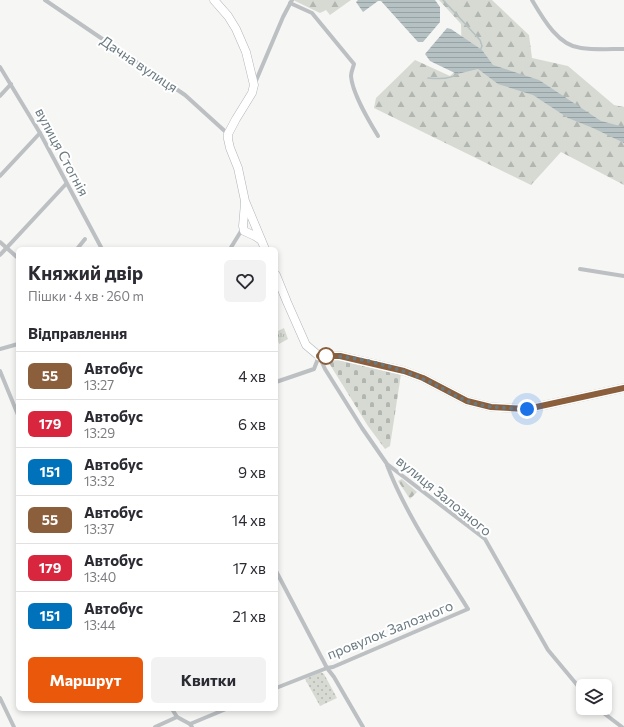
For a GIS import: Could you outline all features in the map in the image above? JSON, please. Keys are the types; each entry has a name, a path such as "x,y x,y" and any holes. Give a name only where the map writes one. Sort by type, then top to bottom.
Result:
{"street":[{"name":"Дачна вулиця","path":"45,0 185,95 228,134"},
{"path":"214,0 228,16 236,29 246,52 254,85"},
{"path":"532,0 552,32 564,41 579,48 624,48"},
{"path":"264,247 261,240 253,230 238,168 230,148 228,134 252,93 254,85 291,2 312,13 354,64 351,74 352,82 364,112 378,136"},
{"name":"вулиця Стогнія","path":"0,67 40,133 101,247"},
{"path":"0,96 11,84"},
{"path":"0,176 40,133"},
{"path":"0,255 66,184"},
{"path":"246,200 243,226 244,231 253,230"},
{"path":"231,247 243,226 248,221 253,222 253,230"},
{"path":"236,240 253,230"},
{"path":"79,247 86,239"},
{"path":"0,242 16,256"},
{"path":"580,269 624,276"},
{"path":"278,280 306,345 319,356 340,356 404,371 423,378 467,401 491,407 527,409 624,388"},
{"path":"0,349 16,345"},
{"path":"278,381 314,369 319,356"},
{"name":"вулиця Залозного","path":"319,356 325,369 358,422 387,464 485,539 548,650 576,684"},
{"path":"0,371 16,410"},
{"name":"провулок Залозного","path":"278,687 333,666 468,609 417,525 394,482 387,464"},
{"path":"278,575 327,668 334,676 363,727"},
{"path":"0,698 14,727"},
{"path":"173,711 177,717 191,725 222,711"},
{"path":"606,715 622,727"},
{"path":"155,727 177,717"}],"green space":[{"path":"293,0 351,0 330,15 326,10 320,13"},
{"path":"439,0 492,0 529,35 532,58 568,66 614,105 624,107 624,185 561,152 531,185 374,108 376,98 415,60 450,76 462,65 461,24"},
{"path":"284,328 288,339 279,344 278,340 278,331"},
{"path":"330,357 401,374 390,446 385,449 368,426 329,363 328,359"},
{"path":"402,479 417,492 410,499 398,481"},
{"path":"321,672 324,674 337,698 320,706 305,679"}],"shaded area":[{"path":"358,0 435,0 440,7 440,22 423,42 418,42 381,1 378,1 363,12 356,2"},
{"path":"447,28 451,29 482,50 493,65 539,80 601,121 624,127 624,143 568,118 533,95 498,84 478,69 457,74 430,61 425,54"}],"waterway":[{"path":"443,0 480,40 482,46 480,51"},
{"path":"428,78 448,78 459,73"}],"bus line":[{"name":"55","path":"319,356 340,356 404,371 423,378 467,401 491,407 527,409 624,388"}],"route":[{"path":"326,356 340,356 404,371 423,378 467,401 491,407 527,409"}]}
